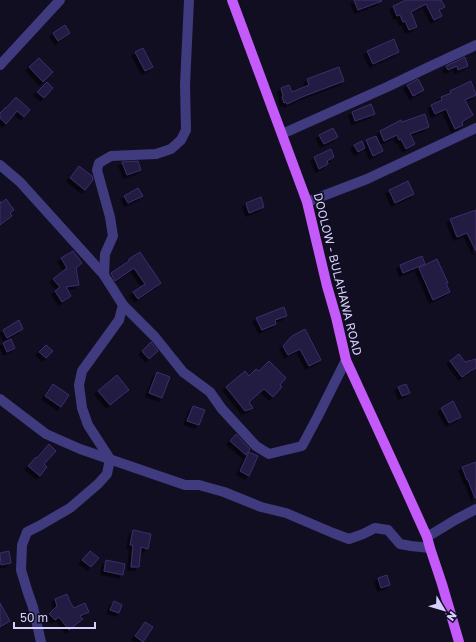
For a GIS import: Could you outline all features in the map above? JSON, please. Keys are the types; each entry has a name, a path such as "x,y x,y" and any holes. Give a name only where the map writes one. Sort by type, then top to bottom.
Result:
{"main road":[{"name":"DOOLOW - BULAHAWA ROAD","path":"232,0 308,202 346,360 428,537 458,642"}],"street":[{"path":"0,65 60,0"},
{"path":"104,275 105,254 113,236 110,217 97,170 99,163 111,156 156,154 171,149 181,140 186,130 185,85 189,0"},
{"path":"282,134 476,45"},
{"path":"308,202 367,179 476,128"},
{"path":"0,166 20,182 104,275 123,304 155,337 183,372 210,392 222,409 256,446 269,454 302,446 346,360"},
{"path":"41,642 33,607 21,570 22,545 27,532 70,508 98,484 107,474 110,459 88,425 82,408 79,385 82,371 120,320 123,304"},
{"path":"0,399 46,434 80,449 185,485 199,485 224,492 261,507 286,513 350,539 375,528 388,530 400,544 430,548"},
{"path":"428,537 476,509"}],"building":[{"path":"354,0 381,0 382,1 358,10"},
{"path":"406,0 441,0 445,7 439,10 442,16 434,20 426,4 411,12 417,27 409,30 405,21 403,22 400,15 397,16 393,6"},
{"path":"65,25 70,33 58,41 53,33"},
{"path":"394,39 399,52 373,64 367,51"},
{"path":"143,48 153,67 145,71 135,52"},
{"path":"465,57 468,66 458,70 457,66 448,70 446,66"},
{"path":"39,58 53,72 43,82 29,67"},
{"path":"339,67 344,81 287,104 286,102 284,103 281,88 289,85 292,92 309,85 307,79"},
{"path":"418,79 424,90 413,96 407,85"},
{"path":"471,81 476,95 465,100 473,115 462,122 463,125 455,129 446,109 435,114 431,105 442,100 441,97 451,93 450,91"},
{"path":"47,82 53,88 44,98 37,92"},
{"path":"16,97 30,110 24,117 17,111 6,124 0,118 0,113"},
{"path":"371,104 375,114 355,121 352,112"},
{"path":"425,114 429,127 410,134 415,144 406,149 401,139 399,140 397,135 384,141 380,131 401,120 402,122"},
{"path":"333,128 338,137 324,144 319,135"},
{"path":"376,136 383,151 373,156 366,140"},
{"path":"362,141 365,148 358,152 354,145"},
{"path":"331,149 334,157 327,161 328,164 319,169 314,157"},
{"path":"138,161 141,170 127,175 122,162"},
{"path":"79,166 92,176 93,180 85,190 70,178"},
{"path":"408,181 414,194 395,203 389,190"},
{"path":"138,188 143,196 128,203 124,196"},
{"path":"261,197 264,207 249,213 246,203"},
{"path":"6,199 14,210 10,213 12,216 0,225 0,201 1,203"},
{"path":"476,210 476,251 467,233 457,237 450,219"},
{"path":"73,251 82,263 76,268 79,285 66,287 71,296 62,302 55,291 60,287 53,279 67,268 61,258"},
{"path":"140,252 161,283 138,299 133,292 145,284 134,268 115,281 111,273"},
{"path":"422,256 425,264 403,273 400,265"},
{"path":"437,259 448,283 446,283 450,292 433,300 419,268"},
{"path":"284,307 287,316 275,320 276,324 262,330 256,318"},
{"path":"19,320 23,329 7,338 3,330"},
{"path":"305,329 321,360 309,366 300,349 288,355 283,346 292,336"},
{"path":"11,339 15,348 7,352 3,343"},
{"path":"151,342 158,351 149,359 142,351"},
{"path":"46,345 53,351 46,358 39,352"},
{"path":"459,354 465,362 476,359 476,368 462,377 450,361"},
{"path":"269,361 286,378 280,385 282,387 273,397 264,389 249,402 253,408 245,411 226,387 245,371 249,376 256,369 259,371"},
{"path":"157,372 170,377 162,398 149,393"},
{"path":"117,375 129,390 110,405 98,391"},
{"path":"53,384 69,395 61,407 45,396"},
{"path":"406,384 410,393 402,396 398,387"},
{"path":"453,401 461,417 449,423 441,408"},
{"path":"193,406 205,410 199,425 187,421"},
{"path":"236,434 250,449 246,455 230,441"},
{"path":"49,444 56,451 44,464 47,467 40,476 28,466"},
{"path":"249,452 258,456 249,476 240,471"},
{"path":"476,462 476,498 475,498 462,467"},
{"path":"133,530 151,534 148,549 141,547 139,567 131,567 133,545 130,545"},
{"path":"9,551 11,563 1,565 0,553"},
{"path":"90,551 99,558 91,567 82,560"},
{"path":"106,560 125,564 123,575 104,571"},
{"path":"387,575 390,585 381,588 378,578"},
{"path":"67,594 74,608 85,603 89,612 80,616 83,619 69,630 59,617 55,620 49,614 57,606 55,599"},
{"path":"114,601 122,605 119,613 110,610"},
{"path":"0,603 10,621 0,627"},
{"path":"145,622 153,627 143,642 135,636"}]}
